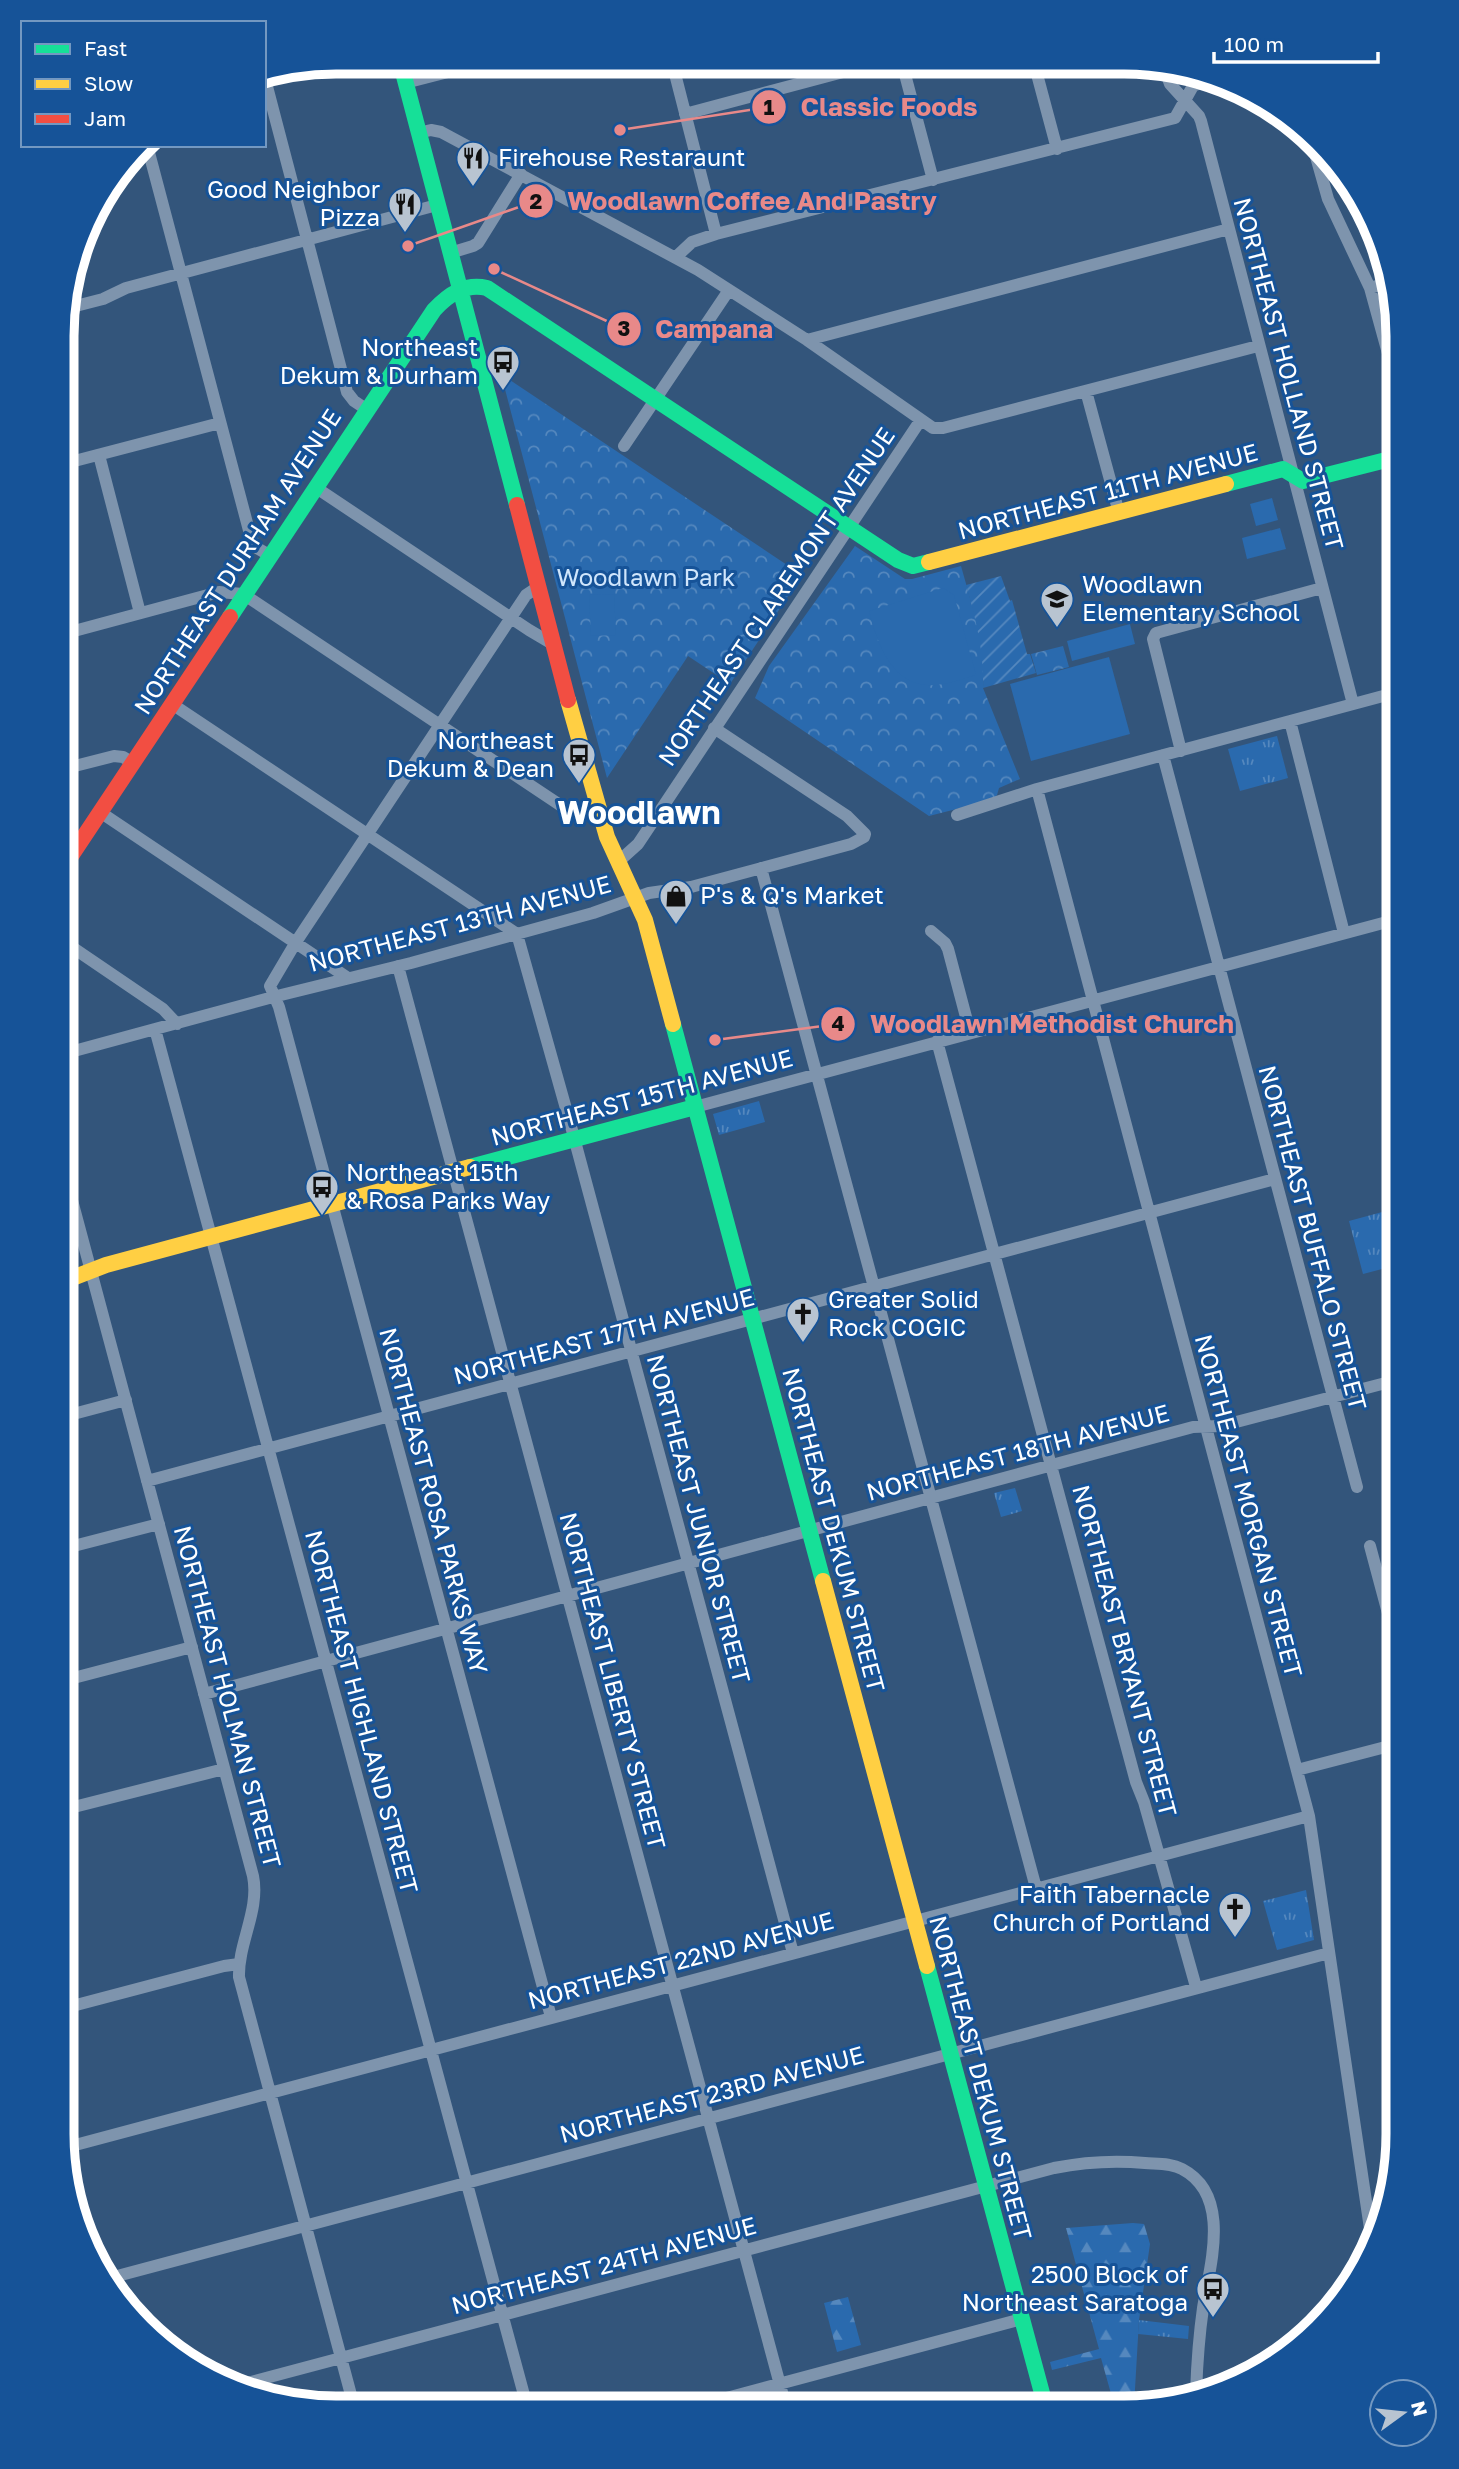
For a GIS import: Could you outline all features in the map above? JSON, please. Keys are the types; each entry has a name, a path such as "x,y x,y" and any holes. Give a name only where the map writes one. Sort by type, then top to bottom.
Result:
{"street":[{"name":"NORTHEAST DEKUM STREET","path":"403,74 551,643 599,815 645,920 1043,2396"},
{"path":"405,83 440,74"},
{"path":"676,74 716,234"},
{"path":"685,114 836,74"},
{"path":"905,74 933,180"},
{"path":"1037,74 1057,149"},
{"name":"NORTHEAST HOLLAND STREET","path":"1167,78 1201,121 1353,704"},
{"path":"266,83 347,392 366,409"},
{"path":"676,257 692,242 716,234 1175,118 1193,86 1198,84"},
{"path":"418,133 431,130 441,132 676,257 807,340 920,421 937,429 1258,346"},
{"path":"149,151 253,543 269,555"},
{"path":"1317,159 1328,199 1370,288 1386,346"},
{"path":"450,253 478,243 521,174"},
{"path":"76,306 103,299 126,288 438,205"},
{"path":"807,340 1228,229"},
{"path":"1370,288 1380,285"},
{"path":"460,290 480,286 488,288 848,528"},
{"name":"NORTHEAST DURHAM AVENUE","path":"74,851 434,310 443,300 460,290"},
{"path":"624,446 729,290"},
{"path":"1086,391 1119,513"},
{"name":"NORTHEAST CLAREMONT AVENUE","path":"618,862 638,844 920,421"},
{"path":"74,461 220,424"},
{"path":"99,455 140,613"},
{"name":"NORTHEAST 11TH AVENUE","path":"848,528 908,565 917,566 1283,469 1303,481 1386,460"},
{"path":"315,487 551,643"},
{"path":"273,997 271,983 296,942 526,595 538,587"},
{"path":"1181,751 1153,639 1156,634 1322,588"},
{"path":"74,631 219,592 243,594 572,813 599,815"},
{"path":"957,815 1037,789 1386,695"},
{"path":"172,704 517,934"},
{"path":"1290,721 1344,933"},
{"name":"NORTHEAST 13TH AVENUE","path":"74,1051 517,934 593,913 634,897 691,887 851,844 859,841 865,834 847,817 714,728"},
{"name":"NORTHEAST BUFFALO STREET","path":"1163,755 1357,1488"},
{"path":"74,766 114,756 123,757 133,763"},
{"name":"NORTHEAST MORGAN STREET","path":"1037,789 1309,1816 1369,2224"},
{"path":"100,812 348,978"},
{"path":"761,868 1036,1888"},
{"name":"NORTHEAST 15TH AVENUE","path":"74,1277 106,1265 1386,922"},
{"path":"931,932 945,943 948,949 970,1032"},
{"name":"NORTHEAST JUNIOR STREET","path":"517,934 793,1953"},
{"path":"74,948 163,1009 177,1024"},
{"name":"NORTHEAST LIBERTY STREET","path":"398,966 783,2396"},
{"name":"NORTHEAST ROSA PARKS WAY","path":"273,997 279,1007 551,2017"},
{"name":"NORTHEAST HIGHLAND STREET","path":"155,1030 524,2396"},
{"name":"NORTHEAST BRYANT STREET","path":"937,1041 1136,1782 1196,1987"},
{"name":"NORTHEAST 17TH AVENUE","path":"147,1481 1275,1179"},
{"name":"NORTHEAST HOLMAN STREET","path":"74,1207 255,1889 239,1964 239,1977 351,2396"},
{"name":"NORTHEAST 18TH AVENUE","path":"204,1694 1193,1427 1221,1426 1386,1383"},
{"path":"74,1414 126,1400"},
{"path":"74,1546 159,1524"},
{"path":"1370,1546 1386,1606"},
{"path":"74,1678 192,1647"},
{"path":"1297,1770 1386,1747"},
{"path":"74,1807 224,1769"},
{"name":"NORTHEAST 22ND AVENUE","path":"74,2145 1309,1816"},
{"name":"NORTHEAST 23RD AVENUE","path":"116,2276 1329,1953"},
{"path":"74,2006 239,1964"},
{"name":"NORTHEAST 24TH AVENUE","path":"251,2382 1054,2168 1096,2162 1167,2164 1180,2167 1189,2173 1206,2194 1214,2226 1200,2333 1197,2385"},
{"path":"733,2396 1022,2319"}],"green space":[{"name":"Woodlawn Park","path":"501,374 802,575 730,684 688,656 607,778"},
{"path":"1272,498 1278,520 1256,526 1250,504"},
{"path":"1280,528 1286,549 1247,559 1242,538"},
{"name":"Woodlawn Park","path":"855,546 905,579 961,566 979,630 983,655 983,688 1020,779 999,788 992,800 929,816 755,698 769,666"},
{"path":"1001,576 1010,601 1012,600 1027,654 1030,654 1036,673 983,688 979,636 966,585"},
{"path":"943,588 954,595 976,675 943,684 912,682 891,665 878,639 869,611"},
{"path":"614,594 616,635 591,636 589,595"},
{"path":"1130,624 1135,644 1072,661 1067,641"},
{"path":"1063,646 1069,667 1037,675 1031,654"},
{"path":"1109,657 1130,734 1031,761 1010,684"},
{"path":"1277,736 1288,778 1240,791 1228,749"},
{"path":"759,1101 765,1122 719,1135 713,1114"},
{"path":"1386,1211 1386,1283 1382,1269 1363,1274 1349,1221"},
{"path":"1015,1488 1022,1511 1001,1517 994,1493"},
{"path":"1306,1890 1314,1940 1277,1950 1263,1901"},
{"path":"1144,2224 1150,2244 1139,2320 1135,2395 1112,2396 1101,2358 1052,2370 1050,2362 1099,2349 1066,2228"},
{"path":"848,2297 861,2345 837,2352 824,2303"},
{"path":"1139,2320 1189,2326 1188,2339 1138,2334"}],"traffic: fast":[{"path":"403,74 517,505"},
{"path":"230,617 434,310 452,295 472,287 487,288 898,560 913,566 929,562"},
{"path":"1226,484 1283,469 1303,481 1386,460"},
{"path":"673,1024 823,1581"},
{"path":"470,1167 695,1107"},
{"path":"927,1966 1043,2396"}],"traffic: slow":[{"path":"929,562 1226,484"},
{"path":"568,700 607,837 645,920 673,1024"},
{"path":"74,1277 106,1265 470,1167"},
{"path":"823,1581 927,1966"}],"traffic: jam":[{"path":"517,505 568,700"},
{"path":"74,851 230,617"}],"place":[{"name":"Classic Foods","path":"620,130"},
{"name":"Firehouse Restaraunt","path":"473,188"},
{"name":"Good Neighbor Pizza","path":"405,234"},
{"name":"Woodlawn Coffee And Pastry","path":"408,246"},
{"name":"Campana","path":"494,269"},
{"name":"Northeast Dekum & Durham","path":"503,392"},
{"name":"Woodlawn Elementary School","path":"1057,629"},
{"name":"Northeast Dekum & Dean","path":"579,785"},
{"name":"P's & Q's Market","path":"676,926"},
{"name":"Woodlawn Methodist Church","path":"715,1040"},
{"name":"Northeast 15th & Rosa Parks Way","path":"322,1217"},
{"name":"Greater Solid Rock COGIC","path":"803,1344"},
{"name":"Faith Tabernacle Church of Portland","path":"1235,1939"},
{"name":"2500 Block of Northeast Saratoga","path":"1213,2319"}],"district":[{"name":"Woodlawn","path":"639,813"}]}
